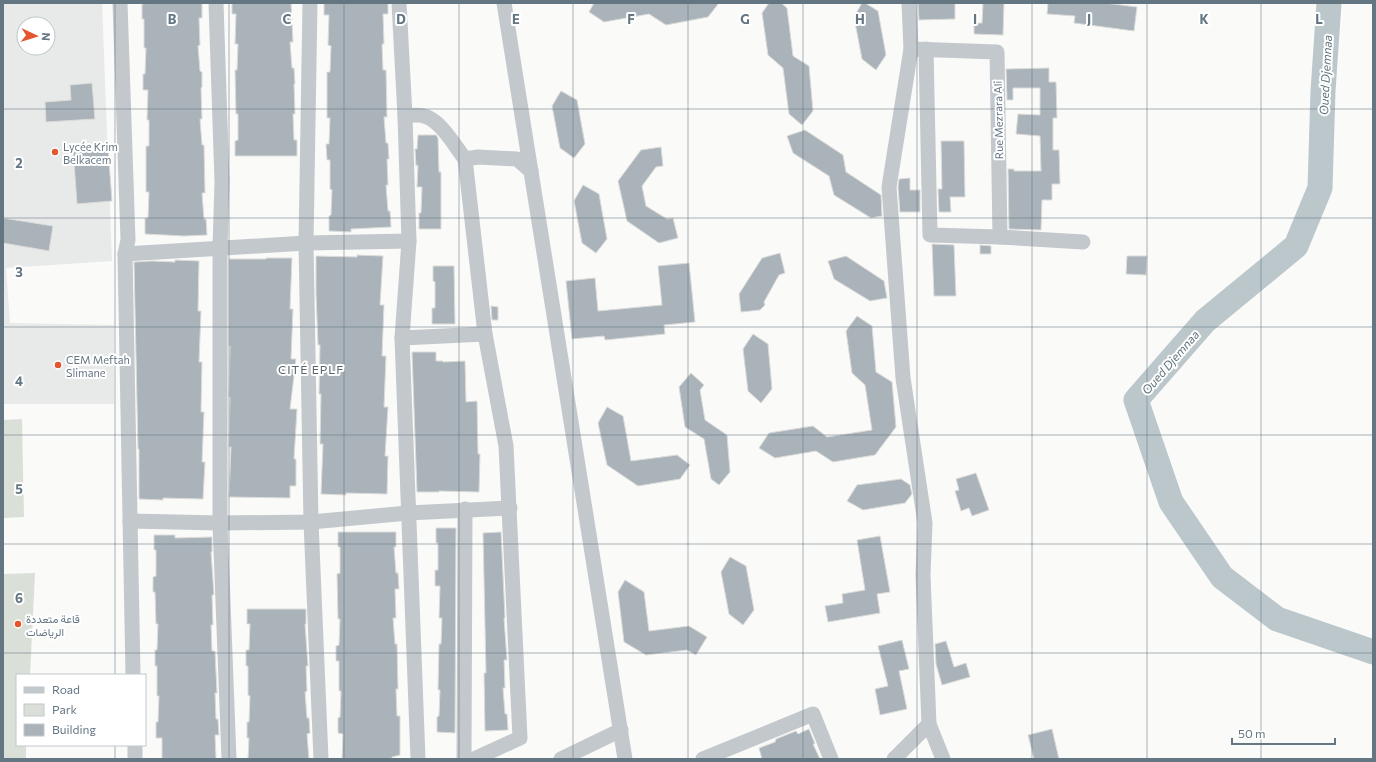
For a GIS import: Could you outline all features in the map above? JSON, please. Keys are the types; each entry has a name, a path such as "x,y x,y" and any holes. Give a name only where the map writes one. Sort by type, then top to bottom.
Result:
{"street":[{"path":"120,3 128,240 125,254 133,674"},
{"path":"216,3 222,182 220,248 220,523 229,759"},
{"path":"310,3 306,243 311,522 321,759"},
{"path":"399,3 405,116 409,241 402,338 418,759"},
{"path":"504,3 625,759"},
{"path":"909,3 911,49 889,187 903,378 925,523 923,575 929,724 943,759"},
{"name":"Rue Mezrara Ali","path":"911,49 997,52 1000,237"},
{"path":"926,49 930,235 1000,237 1083,242"},
{"path":"405,116 420,115 427,117 438,124 465,159 484,334 506,446 520,738 474,759"},
{"path":"465,159 478,157 517,158 531,171"},
{"path":"125,254 306,243 409,241"},
{"path":"402,338 484,334"},
{"path":"130,521 220,523 311,522 408,513 465,509 510,508"},
{"path":"464,759 465,509"},
{"path":"703,759 737,752 813,714 831,759"},
{"path":"894,759 929,724"},
{"path":"561,759 621,730"},
{"path":"135,746 135,759"}],"shaded area":[{"name":"Lycée Krim Belkacem","path":"3,3 102,3 112,261 6,268 10,323 114,325 114,404 3,404"}],"green space":[{"path":"22,419 24,517 3,518 3,420"},
{"name":"قاعة متعددة الرياضات","path":"35,573 30,674 16,674 16,746 26,746 26,759 3,759 3,574"}],"building":[{"path":"202,3 202,18 199,18 200,45 198,46 200,71 202,72 202,119 200,119 202,145 204,145 205,193 202,193 207,235 184,236 145,234 145,218 148,218 149,192 146,192 146,146 149,146 149,120 147,120 148,90 143,90 146,48 144,48 144,19 142,19 142,4"},
{"path":"232,3 291,3 293,42 290,42 295,84 295,114 293,114 294,140 297,140 297,156 235,156 235,141 238,140 235,70 237,70 238,44 235,44 236,14 232,14"},
{"path":"324,3 388,3 388,14 383,14 384,44 382,44 383,70 386,70 387,117 384,117 389,159 387,159 388,185 386,185 391,227 351,229 351,232 329,231 332,190 330,189 330,160 327,160 326,144 329,144 330,118 327,118 327,72 330,72 331,46 328,45 329,15 324,15"},
{"path":"594,3 719,3 708,17 666,25 649,14 604,22 589,12"},
{"path":"769,3 781,3 787,8 793,56 809,66 813,111 802,125 789,114 783,68 768,55 762,13"},
{"path":"862,3 865,3 878,11 886,55 876,70 862,59 854,17"},
{"path":"918,3 955,3 955,19 919,20"},
{"path":"983,3 1004,3 1003,35 974,34 974,23 982,23"},
{"path":"1048,3 1105,3 1137,7 1134,31 1074,23 1075,16 1047,14"},
{"path":"1049,68 1049,82 1056,82 1057,118 1053,118 1053,150 1059,150 1060,184 1052,184 1052,200 1042,200 1041,230 1009,229 1008,169 1014,169 1014,171 1041,171 1040,136 1016,134 1018,114 1040,115 1040,88 1013,88 1013,100 1007,100 1006,69"},
{"path":"92,83 95,119 46,122 45,102 71,100 70,85"},
{"path":"561,91 577,100 585,144 574,158 560,148 552,106"},
{"path":"805,130 843,155 846,172 881,195 882,216 871,218 834,195 829,176 793,153 787,136"},
{"path":"418,135 436,135 438,138 439,172 441,172 441,229 419,229 422,187 417,187 418,165 416,166 415,149 417,149"},
{"path":"941,141 964,141 965,197 950,197 951,212 939,212 938,189 942,189"},
{"path":"108,147 112,201 77,204 73,149"},
{"path":"661,147 663,166 656,167 642,186 646,206 667,219 673,218 678,238 659,243 627,221 618,181 641,150"},
{"path":"910,178 910,190 920,190 920,212 900,212 898,187 899,179"},
{"path":"583,185 599,194 607,239 596,253 582,243 574,201"},
{"path":"3,218 53,226 49,251 3,243"},
{"path":"932,244 954,245 956,296 934,296"},
{"path":"980,245 991,246 991,254 980,254"},
{"path":"780,253 785,273 779,275 764,302 765,305 760,310 741,312 739,294 762,258"},
{"path":"357,255 383,256 380,305 384,305 382,356 386,356 384,407 388,407 385,456 388,456 387,494 321,494 323,444 320,444 320,345 318,345 316,256 357,257"},
{"path":"846,256 884,281 887,298 870,301 834,279 828,261"},
{"path":"1127,256 1147,256 1146,275 1126,274"},
{"path":"292,258 290,309 293,309 291,359 296,359 290,409 297,409 294,459 296,459 296,486 290,486 290,498 229,497 231,447 229,447 229,259"},
{"path":"175,260 199,261 198,311 201,311 199,362 202,362 201,412 204,412 202,462 205,462 203,499 139,499 134,262 175,262"},
{"path":"689,263 695,322 664,325 665,334 605,340 604,336 572,339 566,281 595,278 598,311 662,305 658,266"},
{"path":"433,266 454,266 455,324 432,324 432,308 435,308 435,282 433,281"},
{"path":"491,306 498,307 498,320 492,320"},
{"path":"857,316 872,326 876,372 892,382 896,427 875,455 833,462 816,451 775,458 759,448 769,433 813,426 827,437 872,430 865,385 852,373 846,331"},
{"path":"753,334 768,344 772,389 761,403 748,391 743,349"},
{"path":"412,352 436,352 436,361 465,361 466,402 477,401 478,454 480,454 479,492 417,492"},
{"path":"691,373 704,385 700,390 705,420 727,435 730,472 719,485 711,479 704,439 685,427 679,387"},
{"path":"607,407 623,416 631,461 677,455 690,465 680,479 638,486 607,465 598,423"},
{"path":"976,473 989,510 972,516 969,508 961,511 955,491 959,490 956,479"},
{"path":"901,479 910,485 912,494 905,503 863,510 847,501 857,485"},
{"path":"436,528 456,528 455,733 437,732 440,690 438,690 439,644 441,644 442,618 439,618 440,586 435,586 435,570 438,570 438,543 436,543"},
{"path":"338,532 396,532 396,547 394,547 399,589 395,589 396,618 393,618 395,644 397,644 398,689 396,689 397,716 400,716 400,755 392,757 392,759 342,759 343,734 338,733 341,691 339,691 339,661 336,661 336,646 339,645 340,619 338,619 337,574 340,573 340,547 338,547"},
{"path":"501,532 507,660 504,660 505,688 503,688 508,730 485,731 484,673 486,673 483,533"},
{"path":"154,535 175,535 175,538 212,537 211,552 214,595 212,595 213,625 211,625 212,651 215,651 217,693 215,693 216,719 218,719 219,735 215,735 216,759 162,759 162,738 156,738 159,696 157,696 157,666 155,666 158,624 156,624 155,592 153,592 153,577 156,576 156,550 154,550"},
{"path":"880,536 890,592 877,594 880,613 828,622 825,606 843,603 842,594 865,590 857,540"},
{"path":"730,557 746,566 754,610 743,625 729,614 721,572"},
{"path":"625,580 644,592 649,631 689,626 707,637 696,655 687,650 646,655 624,642 618,592"},
{"path":"247,609 306,609 305,624 308,666 306,666 307,691 305,692 310,733 307,734 309,759 248,759 249,738 247,738 247,722 249,722 250,696 248,695 248,666 246,666 246,650 249,650 250,624 247,624"},
{"path":"902,640 909,669 899,671 907,709 880,715 875,689 888,686 878,646"},
{"path":"946,641 954,667 966,663 970,677 942,685 936,664 935,644"},
{"path":"809,729 815,744 813,744 820,759 762,759 759,748 775,742 776,739 796,731 798,734"},
{"path":"1052,729 1059,759 1034,759 1028,735"}],"waterway":[{"name":"Oued Djemnaa","path":"1329,3 1323,91 1320,188 1296,246 1205,321 1136,400 1171,502 1222,577 1277,619 1373,652"}],"place":[{"name":"Lycée Krim Belkacem","path":"55,152"},
{"name":"CEM Meftah Slimane","path":"58,365"},
{"name":"قاعة متعددة الرياضات","path":"18,624"}],"district":[{"name":"CITÉ EPLF","path":"311,369"}]}
